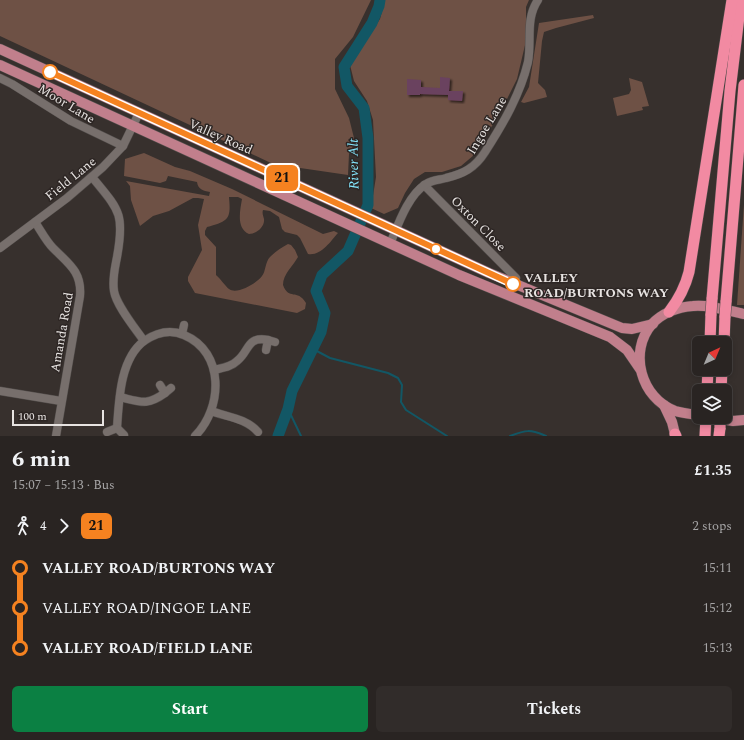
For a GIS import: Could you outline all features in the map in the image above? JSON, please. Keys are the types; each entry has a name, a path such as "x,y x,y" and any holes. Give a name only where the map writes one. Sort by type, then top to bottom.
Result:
{"highway":[{"path":"669,312 679,298 689,272 732,0"},
{"path":"710,336 730,91 741,0"},
{"path":"724,336 744,85"}],"main road":[{"name":"Valley Road","path":"0,49 513,284 622,328 632,329 653,324"},
{"name":"Valley Road","path":"0,65 390,244 509,297 610,337 627,350 640,369"},
{"path":"692,414 675,410 664,404 654,396 646,386 640,369 640,355 643,341 647,332 662,316 676,309 694,305 744,314"},
{"path":"664,404 676,435"},
{"path":"732,421 744,420"}],"street":[{"name":"Ingoe Lane","path":"390,244 409,202 416,192 431,181 456,176 470,170 477,164 485,153 519,92 528,61 530,20 532,10 538,0"},
{"name":"Moor Lane","path":"0,78 71,121 123,146"},
{"name":"Field Lane","path":"0,248 92,177 111,159 123,146 139,113"},
{"path":"92,177 115,206 118,213 121,224 121,234 113,278 114,291 120,306 144,341"},
{"name":"Oxton Close","path":"424,185 516,278"},
{"name":"Amanda Road","path":"35,222 50,244 74,270 80,284 80,296 56,436"},
{"path":"182,334 184,325"},
{"path":"117,428 120,397 127,362 136,348 144,341 155,334 169,332 182,334 189,337 201,346 209,357 214,370 216,392 211,411 203,427 195,436"},
{"path":"214,370 228,367 236,362 253,341 259,339 271,341 266,350"},
{"path":"120,397 146,402 154,400 168,390 160,384"},
{"path":"0,392 61,401"},
{"path":"211,411 240,419 252,425 258,432"},
{"path":"107,432 117,428"},
{"path":"117,428 124,435"}],"shaded area":[{"path":"0,0 371,0 353,37 335,59 335,89 349,118 355,142 349,154 348,175 273,164 0,36"},
{"path":"385,0 529,0 526,7 526,41 517,79 502,109 474,155 461,166 442,172 425,172 414,179 398,208 384,214 371,208 376,177 373,120 367,101 354,81 350,65 380,19"},
{"path":"593,15 594,18 544,32 538,83 545,90 547,97 524,103 521,102 529,87 539,23"},
{"path":"629,78 642,82 649,106 642,107 643,110 617,116 613,98 629,94 631,90"},
{"path":"144,153 175,167 190,171 232,189 323,234 334,231 338,233 321,251 308,254 297,235 285,232 282,229 279,217 270,211 263,210 264,222 262,227 255,233 249,234 242,228 240,214 242,199 238,197 229,197 230,210 227,218 220,223 207,227 205,231 205,235 216,247 216,275 227,288 233,290 242,289 256,282 263,274 267,261 270,257 286,245 291,245 298,257 286,274 283,285 285,290 303,299 306,303 305,309 297,313 195,293 188,281 188,277 202,250 198,225 204,199 193,198 169,211 153,216 140,226 131,200 130,186 126,181 209,196 210,192 201,189 197,182 168,176 166,181 160,183 124,176 125,159"},
{"path":"744,204 744,305 737,305"}],"building":[{"path":"440,77 450,78 449,91 463,91 462,101 448,100 448,95 407,95 407,79 421,80 421,87 440,88"}],"waterway":[{"name":"River Alt","path":"278,436 288,409 292,391 321,332 325,313 316,291 322,275 348,251 368,205 368,138 364,108 347,86 344,67 372,23 380,0"},
{"path":"313,349 330,358 388,373 398,378 402,385 401,402 406,410 447,436"},
{"path":"288,409 301,436"},
{"path":"510,436 528,431 546,436"}],"bus line":[{"name":"21","path":"50,72 513,284"}],"place":[{"name":"VALLEY ROAD/BURTONS WAY","path":"513,284"}]}
